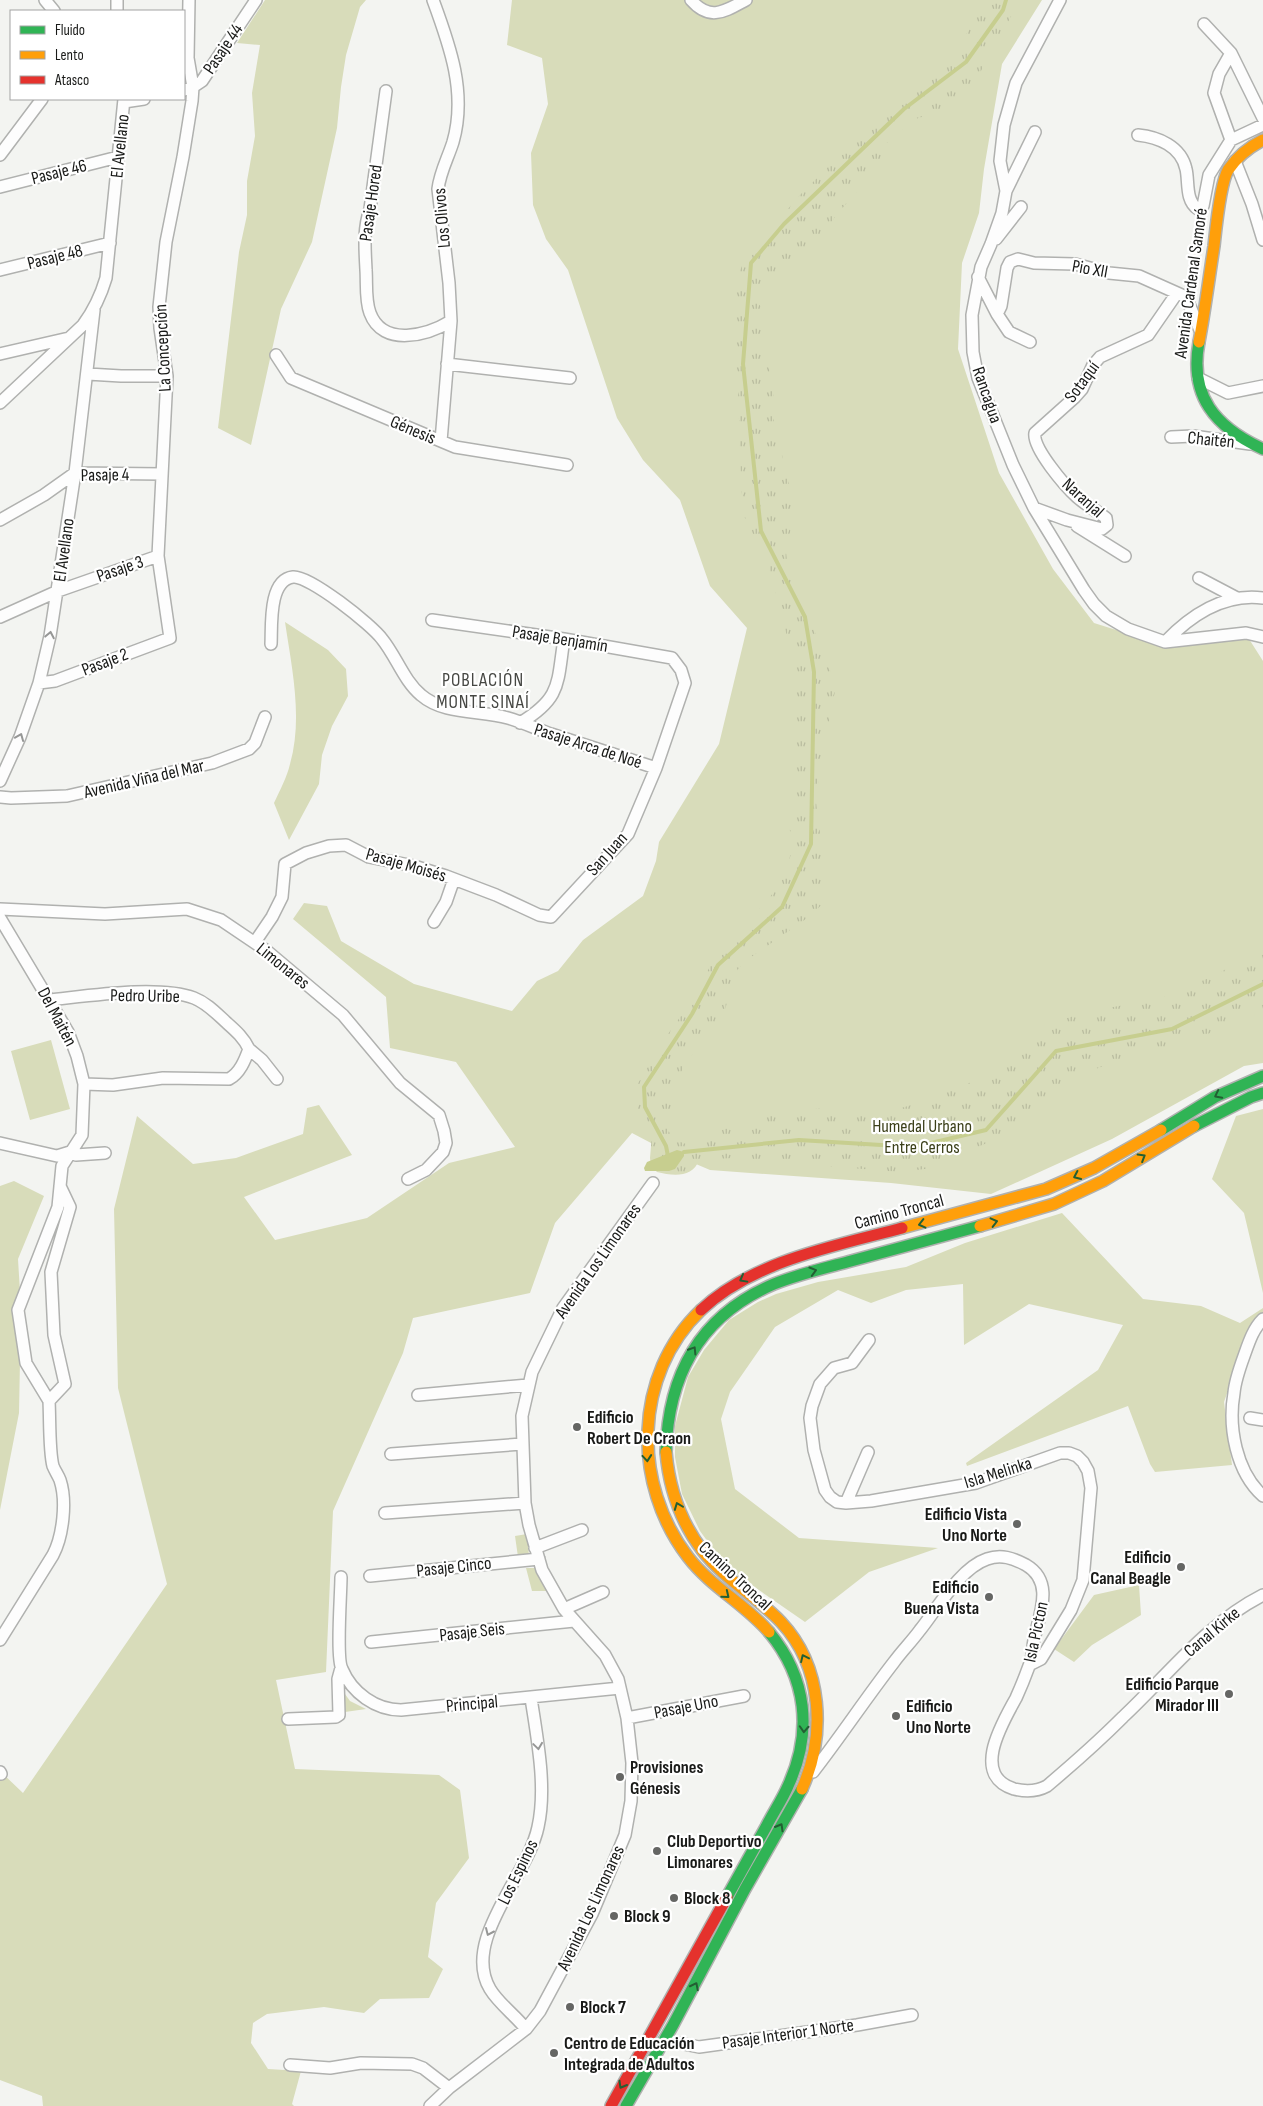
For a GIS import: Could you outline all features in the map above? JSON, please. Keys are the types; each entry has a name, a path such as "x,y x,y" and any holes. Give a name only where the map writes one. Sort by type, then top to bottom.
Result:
{"main road":[{"name":"Avenida Cardenal Samoré","path":"1263,140 1250,147 1235,161 1227,172 1218,210 1196,359 1200,391 1211,411 1221,422 1252,444 1263,449"},
{"name":"Camino Troncal","path":"611,2106 788,1787 799,1759 804,1730 803,1707 799,1685 784,1650 768,1630 706,1578 689,1559 670,1531 656,1500 648,1467 648,1416 656,1382 676,1341 693,1318 706,1305 728,1288 753,1274 858,1240 1043,1190 1100,1165 1214,1097 1263,1076"},
{"name":"Camino Troncal","path":"626,2106 688,1999 753,1874 806,1781 812,1766 818,1733 814,1686 800,1648 779,1621 724,1574 701,1548 684,1521 672,1491 666,1443 669,1411 678,1380 692,1351 723,1313 736,1302 763,1287 795,1276 1054,1204 1103,1181 1184,1132 1251,1097 1263,1093"}],"street":[{"path":"45,0 53,10"},
{"name":"La Concepción","path":"170,638 158,556 167,376 160,328 160,307 166,242 183,157 188,88 189,0"},
{"name":"Pasaje 44","path":"188,88 202,81 213,67 256,0"},
{"name":"Los Olivos","path":"434,0 446,35 459,88 459,110 453,142 440,177 438,189 449,283 451,321 441,441"},
{"path":"690,0 698,8 709,13 722,13 746,0"},
{"name":"Rancagua","path":"1060,0 1016,83 1004,125 1000,161 1006,191 1002,212 978,277 972,315 973,352 978,378 1013,465 1034,508 1094,604 1106,616 1128,629 1165,642 1246,633 1263,637"},
{"path":"1204,24 1231,53 1263,118"},
{"path":"1231,53 1219,74 1214,93 1231,140"},
{"name":"Pasaje Hored","path":"386,91 370,209 365,225 370,312 378,326 398,335 424,334 451,321"},
{"path":"0,155 41,100"},
{"name":"El Avellano","path":"0,781 20,737 39,683 58,591 88,374 94,310 106,278 123,100"},
{"path":"1138,135 1150,136 1162,141 1173,148 1181,157 1186,168 1190,198 1192,204 1198,209 1204,206 1209,175 1231,140 1263,125"},
{"path":"1006,191 1035,132"},
{"name":"Pasaje 46","path":"0,187 118,157"},
{"path":"1235,161 1252,204 1263,240"},
{"path":"991,244 1021,207"},
{"name":"Pasaje 48","path":"0,270 110,243"},
{"name":"Pio XII","path":"997,314 1001,306 1007,268 1010,262 1018,259 1034,263 1075,264 1108,273 1140,276 1186,297 1200,330"},
{"path":"978,277 997,314 1009,332 1030,342"},
{"name":"Sotaquí","path":"1034,436 1037,430 1082,389 1093,365 1100,357 1148,335 1177,293"},
{"name":"El Avellano","path":"0,403 70,338 94,310"},
{"path":"0,354 70,338"},
{"name":"Génesis","path":"276,356 291,378 455,447 567,466"},
{"path":"448,364 570,378"},
{"path":"88,374 167,376"},
{"path":"1198,378 1228,393 1263,386"},
{"name":"Naranjal","path":"1034,436 1036,444 1070,490 1108,521 1107,525 1102,529 1067,520 1034,508"},
{"name":"Chaitén","path":"1171,437 1193,436 1252,444"},
{"name":"Pasaje 4","path":"0,520 44,495 75,473 162,474"},
{"name":"Naranjal","path":"1067,520 1125,556"},
{"name":"Pasaje 3","path":"0,617 58,591 158,556"},
{"name":"Pasaje Arca de Noé","path":"272,644 273,603 276,592 281,583 287,579 299,578 314,584 376,632 387,645 414,688 426,699 449,708 498,716 656,768"},
{"path":"1199,578 1237,598"},
{"path":"1165,642 1182,624 1204,610 1237,598 1249,596 1263,598"},
{"name":"Pasaje Benjamín","path":"432,620 564,639 672,658 681,670"},
{"name":"Pasaje 2","path":"39,683 55,681 170,638"},
{"path":"520,723 544,706 556,690 564,639"},
{"name":"San Juan","path":"551,917 628,834 656,768 685,683 681,670"},
{"name":"Avenida Viña del Mar","path":"0,797 68,796 212,763 249,749 255,743 265,718"},
{"name":"Pasaje Moisés","path":"255,942 272,918 282,897 285,864 306,852 329,846 346,845 369,857 414,866 496,895 539,915 551,917"},
{"path":"434,922 446,902 454,879"},
{"name":"Limonares","path":"0,909 105,914 187,909 221,920 255,942 343,1015 400,1083 439,1115 446,1143 443,1152 426,1170 408,1180"},
{"name":"Del Maitén","path":"0,918 68,1032 78,1056 84,1084 82,1135 62,1166 58,1207 18,1310 26,1363 49,1401"},
{"name":"Pedro Uribe","path":"49,1000 152,992 183,995 198,1000 212,1009 241,1036 249,1049 262,1060 277,1079"},
{"path":"84,1084 112,1085 162,1078 230,1079 244,1062 249,1049"},
{"path":"0,1143 57,1156 70,1152 76,1155 105,1153"},
{"name":"Avenida Los Limonares","path":"430,2106 449,2088 526,2029 540,2011 592,1914 620,1851 629,1818 632,1791 632,1762 627,1718 620,1688 615,1670 606,1654 564,1609 547,1582 525,1504 522,1416 532,1372 562,1308 653,1182"},
{"path":"0,1640 53,1555 60,1542 62,1533 61,1481 53,1466 49,1401 65,1384 54,1335 51,1272 70,1207 60,1186"},
{"path":"1263,1319 1252,1332 1243,1360 1234,1392 1232,1419 1235,1442 1244,1469 1257,1491 1263,1496"},
{"path":"868,1452 846,1503 830,1498 825,1490 814,1450 810,1418 812,1406 820,1384 834,1368 852,1363 869,1340"},
{"path":"418,1395 528,1385"},
{"path":"1250,1418 1263,1420"},
{"path":"391,1454 522,1444"},
{"name":"Isla Melinka","path":"846,1503 871,1501 976,1483 1060,1453 1069,1453 1077,1456 1088,1471 1091,1488 1083,1580 1071,1610 1041,1659 1031,1664"},
{"path":"385,1513 525,1504"},
{"path":"536,1548 582,1530"},
{"name":"Isla Picton","path":"806,1781 894,1663 957,1583 974,1565 997,1556 1010,1557 1031,1568 1040,1579 1044,1592 1031,1664 996,1735 993,1748 994,1768 1004,1783 1013,1788 1039,1791 1047,1786 1123,1717"},
{"name":"Pasaje Cinco","path":"370,1576 539,1559"},
{"path":"288,1719 336,1717 339,1715 338,1679 341,1668 341,1577"},
{"path":"564,1609 603,1592"},
{"name":"Canal Kirke","path":"1123,1717 1200,1639 1228,1616 1263,1595"},
{"name":"Pasaje Seis","path":"371,1642 574,1621"},
{"name":"Principal","path":"341,1668 362,1695 374,1704 390,1710 620,1688"},
{"name":"Pasaje Uno","path":"627,1718 744,1696"},
{"name":"Los Espinos","path":"526,2029 490,1989 484,1973 482,1956 486,1938 531,1849 538,1828 541,1807 540,1753 531,1698"},
{"path":"818,1733 830,1736 844,1732"},
{"name":"Pasaje Interior 1 Norte","path":"664,2040 699,2047 857,2025 912,2015"},
{"path":"290,2065 330,2068 361,2063 412,2064 423,2068 449,2088"}],"green space":[{"path":"265,0 366,0 360,7 346,55 337,128 312,242 281,309 251,445 218,428 239,252 247,215 247,181 255,136 252,93 260,45 237,43"},
{"path":"512,0 1042,0 1002,64 984,169 979,213 962,263 958,349 999,473 1053,569 1094,623 1161,644 1229,638 1249,639 1263,661 1263,1063 1244,1066 1112,1139 991,1194 891,1183 710,1170 670,1153 632,1133 555,1223 530,1293 413,1318 403,1353 333,1511 326,1672 276,1680 295,1769 439,1775 460,1790 469,1858 436,1903 428,1957 443,1969 429,1998 380,1999 364,2013 324,2007 267,2014 253,2023 251,2043 268,2069 301,2071 292,2104 294,2106 43,2106 42,2096 0,2080 0,1771 23,1793 167,1584 118,1388 114,1209 137,1116 193,1164 236,1158 303,1134 307,1108 319,1105 352,1155 244,1197 275,1240 367,1218 449,1163 515,1147 456,1062 390,1048 386,997 293,919 304,903 327,906 341,941 414,984 512,1011 537,981 558,971 583,940 643,896 656,861 659,842 719,744 747,628 710,586 680,500 643,460 617,418 568,270 546,239 533,205 531,153 548,104 542,58 507,45"},
{"name":"Humedal Urbano Entre Cerros","path":"986,0 1020,0 966,98 952,109 918,118 890,139 884,147 879,168 837,214 815,246 782,270 756,297 763,312 764,348 773,386 774,422 791,492 793,517 786,552 788,568 799,601 818,638 825,661 830,670 835,691 820,766 816,802 826,880 823,903 813,914 744,962 735,973 722,1021 696,1049 682,1070 669,1114 668,1129 672,1139 686,1144 715,1132 783,1111 830,1108 883,1113 926,1101 974,1081 1019,1049 1049,1023 1096,1010 1159,999 1216,975 1263,947 1263,1010 1194,1040 1160,1050 1144,1052 1098,1068 1074,1082 1052,1103 1016,1131 953,1157 933,1168 899,1172 734,1158 699,1160 692,1170 682,1174 657,1172 651,1166 652,1134 638,1109 637,1085 666,1037 692,1000 715,957 738,928 757,912 774,892 788,867 792,845 789,824 794,800 797,751 793,726 796,681 790,648 769,567 744,516 738,388 734,360 737,332 732,289 745,259 800,195 879,116 904,103 919,84 959,47"},
{"path":"285,622 328,650 346,669 348,696 332,726 322,755 319,784 289,840 274,803 289,769 296,729 295,693"},
{"path":"51,1040 70,1109 30,1120 11,1051"},
{"path":"1263,1109 1263,1293 1244,1213 1212,1179 1236,1116"},
{"path":"14,1181 44,1196 18,1259 21,1308 19,1413 0,1510 0,1186"},
{"path":"1062,1213 1143,1299 1201,1306 1240,1323 1263,1308 1263,1315 1249,1330 1224,1402 1232,1465 1155,1472 1150,1464 1128,1406 967,1466 966,1463 1098,1370 1123,1325 1029,1304 964,1345 963,1284 906,1290 871,1303 838,1290 775,1327 730,1392 721,1419 735,1489 799,1538 938,1548 869,1572 805,1622 727,1568 700,1531 682,1494 675,1457 675,1426 688,1377 704,1350 729,1320 758,1302 776,1294 818,1282 906,1267 965,1243"},
{"path":"527,1534 529,1556 518,1557 515,1536"},
{"path":"526,1568 535,1568 547,1591 532,1591"},
{"path":"1139,1585 1141,1615 1092,1645 1074,1662 1054,1649 1094,1595"},
{"path":"340,1687 350,1701 366,1709 345,1712"}],"shaded area":[{"path":"677,1150 684,1152 684,1156 675,1169 669,1171 645,1171 644,1168 647,1162"}],"waterway":[{"path":"668,1156 666,1146 645,1107 644,1087 692,1014 718,965 782,907 811,844 814,672 805,617 761,531 743,364 751,263 784,224 904,109 966,62 1003,10 1006,0"},
{"path":"684,1152 799,1140 914,1147 986,1130 1056,1051 1172,1029 1263,984"}],"traffic: fast":[{"path":"1199,342 1198,378 1202,394 1209,408 1231,431 1263,449"},
{"path":"1161,1130 1215,1097 1263,1076"},
{"path":"1194,1126 1251,1097 1263,1093"},
{"path":"666,1452 668,1424 673,1397 682,1373 693,1350 708,1330 727,1312 748,1297 793,1277 980,1226"},
{"path":"727,1897 786,1791 796,1766 801,1746 802,1706 798,1687 792,1668 769,1632"},
{"path":"626,2106 673,2025 745,1889 802,1789"}],"traffic: slow":[{"path":"1199,342 1225,177 1228,170 1239,157 1263,140"},
{"path":"980,1226 1054,1204 1103,1181 1194,1126"},
{"path":"902,1228 1046,1189 1094,1168 1161,1130"},
{"path":"701,1310 679,1336 662,1366 652,1397 648,1430 650,1464 657,1497 670,1528 688,1557 697,1568 769,1632"},
{"path":"666,1452 677,1504 688,1528 702,1550 720,1570 781,1622 795,1640 805,1659 812,1680 817,1724 810,1768 802,1789"}],"traffic: jam":[{"path":"701,1310 722,1293 770,1267 823,1249 902,1228"},
{"path":"611,2106 727,1897"}],"place":[{"name":"Edificio Robert De Craon","path":"577,1427"},
{"name":"Edificio Vista Uno Norte","path":"1017,1524"},
{"name":"Edificio Canal Beagle","path":"1181,1567"},
{"name":"Edificio Buena Vista","path":"989,1597"},
{"name":"Edificio Parque Mirador III","path":"1229,1694"},
{"name":"Edificio Uno Norte","path":"896,1716"},
{"name":"Provisiones Génesis","path":"620,1777"},
{"name":"Club Deportivo Limonares","path":"657,1851"},
{"name":"Block 8","path":"674,1898"},
{"name":"Block 9","path":"614,1916"},
{"name":"Block 7","path":"570,2007"},
{"name":"Centro de Educación Integrada de Adultos","path":"554,2053"}],"district":[{"name":"POBLACIÓN MONTE SINAÍ","path":"483,691"}]}
